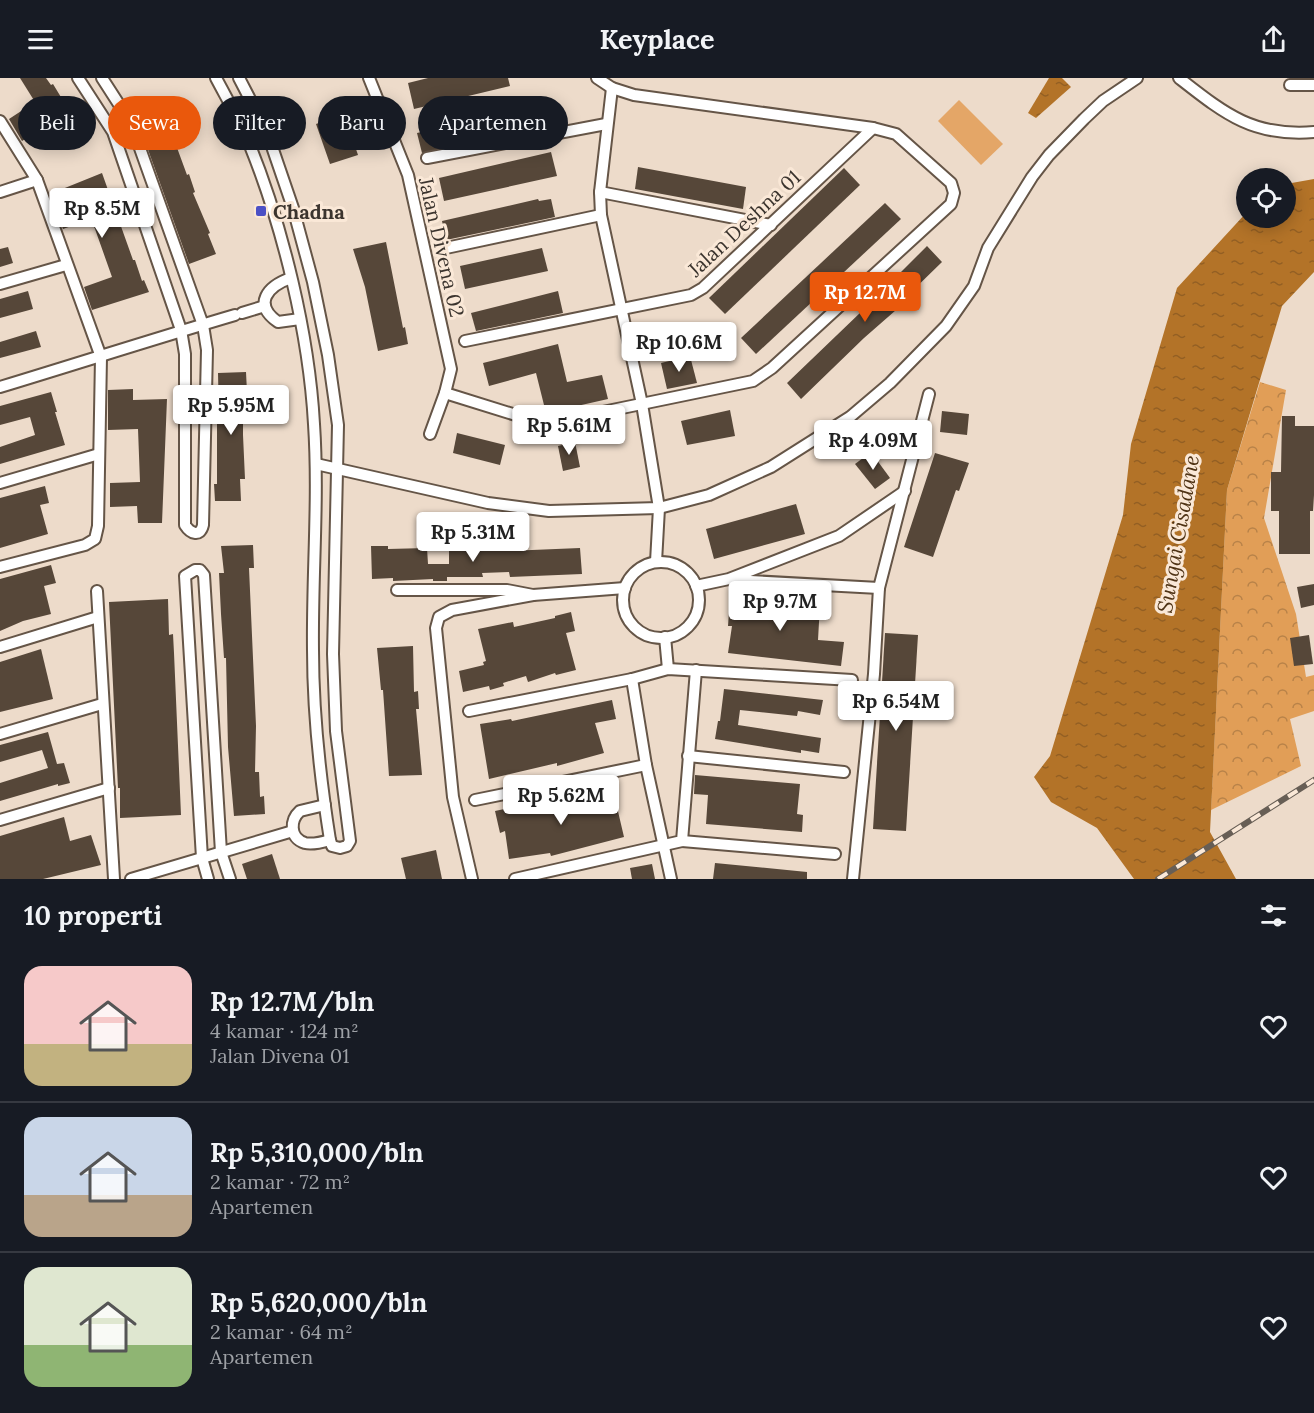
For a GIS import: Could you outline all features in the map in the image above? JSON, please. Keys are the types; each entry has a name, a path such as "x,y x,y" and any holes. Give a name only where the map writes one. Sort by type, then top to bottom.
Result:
{"street":[{"path":"78,78 108,124"},
{"path":"102,78 114,96"},
{"path":"216,78 249,142 291,278 300,319 312,397 316,464 313,652 317,729 330,840 332,846 340,848 347,846 350,841 336,730 333,654 338,425 330,367 313,282 293,208 267,132 239,78"},
{"name":"Jalan Divena 02","path":"369,78 408,175 451,369 430,434"},
{"path":"445,393 535,421 554,422 753,381 772,368 951,204 954,193 951,183 897,134 873,128 634,95 612,88 597,78"},
{"path":"316,464 489,503 549,511 659,508 709,495 771,467 850,417 890,383 946,326 974,286 988,248 1007,215 1049,155 1103,102 1137,78"},
{"path":"1179,78 1212,104 1259,129 1285,133 1314,132"},
{"path":"1290,86 1314,85"},
{"path":"612,88 606,124 600,192 601,215 642,404 659,508 656,562"},
{"path":"0,121 37,180 101,357 98,526 95,539 85,545 0,567"},
{"path":"427,158 606,124"},
{"name":"Jalan Deshna 01","path":"465,341 691,295 703,288 873,128"},
{"path":"119,150 181,330 185,354 185,525 190,532 197,533 203,525 207,350 203,325 141,150"},
{"path":"0,192 37,180"},
{"path":"600,192 771,225"},
{"path":"446,248 601,215"},
{"path":"0,284 66,265"},
{"path":"291,278 279,282 270,289 265,306 270,315 279,322 300,319"},
{"path":"0,387 265,306"},
{"path":"853,879 874,674 879,588 928,394"},
{"path":"0,483 99,454"},
{"path":"696,586 729,579 839,536 905,491"},
{"path":"656,562 680,567 690,575 696,586 699,600 696,613 689,625 678,633 665,637 650,636 636,629 627,617 623,603 625,588 632,575 642,567 656,562"},
{"path":"208,879 202,858 186,576 195,570 200,570 204,575 221,852 230,879"},
{"path":"729,579 879,588"},
{"path":"472,879 453,797 436,628 439,617 452,610 533,595 625,588"},
{"path":"397,590 507,590 533,595"},
{"path":"97,591 114,879"},
{"path":"0,647 98,617"},
{"path":"665,637 668,669"},
{"path":"469,711 632,679 668,669 852,680"},
{"path":"682,841 696,670"},
{"path":"632,679 646,765 671,879"},
{"path":"0,734 102,704"},
{"path":"688,756 844,772"},
{"path":"475,800 646,765"},
{"path":"0,820 108,788"},
{"path":"325,805 300,811 292,821 292,831 305,843 330,840"},
{"path":"131,879 292,831"},
{"path":"515,879 682,841 835,854"}],"green space":[{"path":"1260,382 1286,390 1264,518 1296,614 1306,677 1314,675 1314,711 1290,719 1301,766 1211,810 1227,490"}],"shaded area":[{"path":"959,100 1003,144 981,165 938,121"}],"water":[{"path":"1049,78 1062,78 1071,87 1036,118 1028,113"},
{"name":"Sungai Cisadane","path":"1314,179 1314,272 1282,306 1227,490 1210,832 1236,879 1134,879 1097,828 1051,802 1034,777 1050,756 1123,515 1131,444 1177,288 1236,224 1236,228 1296,228 1296,182"}],"building":[{"path":"20,78 46,78 60,96 31,96"},
{"path":"428,78 508,78 510,86 468,96 418,96 418,108 414,109 408,83"},
{"path":"18,113 18,134 9,119"},
{"path":"148,150 178,150 187,175 189,174 195,192 193,193 216,254 189,264"},
{"path":"325,150 356,150 358,155 330,164"},
{"path":"421,150 437,150 422,153"},
{"path":"551,152 557,176 444,201 439,178"},
{"path":"638,167 746,187 743,209 635,189"},
{"path":"844,168 860,185 725,314 709,298"},
{"path":"102,173 133,260 149,292 92,310 84,287 112,277 95,229 91,219 63,229 50,194"},
{"path":"538,199 539,201 551,199 555,217 446,240 442,221"},
{"path":"885,203 901,219 756,354 741,338"},
{"path":"386,242 408,344 378,351 365,287 353,249"},
{"path":"927,246 942,262 902,301 904,303 801,399 787,383 895,282 893,280"},
{"path":"8,247 13,263 0,267 0,249"},
{"path":"542,248 548,271 465,289 460,266"},
{"path":"28,291 33,309 0,318 0,299"},
{"path":"558,291 563,313 476,331 471,313"},
{"path":"36,331 41,347 0,358 0,342"},
{"path":"558,344 567,382 602,375 608,399 546,413 536,373 489,386 483,363"},
{"path":"690,356 697,383 667,389 661,363"},
{"path":"246,372 247,392 245,392 245,414 243,415 245,479 240,479 241,501 215,501 217,420 219,419 218,373"},
{"path":"133,389 133,400 167,399 162,523 138,523 137,506 110,507 110,483 140,482 138,429 108,430 108,390"},
{"path":"51,392 65,445 0,464 0,447 35,435 30,417 0,425 0,406"},
{"path":"730,410 735,436 687,445 681,421"},
{"path":"942,411 969,414 967,435 940,432"},
{"path":"1282,416 1295,416 1295,426 1314,426 1314,495 1313,511 1310,511 1310,554 1279,554 1279,511 1271,511 1271,472 1281,472"},
{"path":"457,433 505,445 500,465 453,453"},
{"path":"575,442 580,467 563,471 558,446"},
{"path":"871,452 890,478 875,489 855,464"},
{"path":"935,453 969,463 959,491 956,490 933,557 904,547"},
{"path":"45,486 49,503 40,505 48,534 0,548 0,498"},
{"path":"796,504 805,534 714,559 706,529"},
{"path":"490,543 506,543 506,551 580,548 582,574 510,577 509,572 482,573 483,577 447,577 447,581 372,579 371,546 388,546 388,549 427,548 428,564 449,564 449,547 490,546"},
{"path":"253,545 254,568 249,568 256,726 255,772 259,772 260,797 264,796 265,814 234,816 219,573 224,573 221,546"},
{"path":"51,565 56,583 44,586 51,614 23,621 0,631 0,579"},
{"path":"1314,584 1314,605 1301,608 1297,587"},
{"path":"730,598 820,604 818,640 844,642 841,666 728,653 732,626 728,626"},
{"path":"168,599 169,635 173,634 181,815 120,818 109,602"},
{"path":"571,612 575,631 566,633 576,670 556,675 555,673 528,682 526,676 503,683 504,686 490,690 489,686 463,692 459,671 484,665 483,662 486,661 478,629 513,622 514,627"},
{"path":"885,633 918,635 906,831 873,829"},
{"path":"1309,635 1313,664 1294,666 1290,638"},
{"path":"413,646 414,692 418,691 419,709 416,709 422,775 389,776 383,690 381,690 377,648"},
{"path":"41,649 53,699 0,712 0,662"},
{"path":"724,689 823,700 820,715 798,711 797,716 740,710 738,725 821,738 819,753 801,750 801,753 715,739"},
{"path":"612,700 616,719 595,723 604,753 557,766 557,763 489,779 480,724 511,719 512,721"},
{"path":"48,732 57,764 64,763 70,783 58,786 58,784 0,801 0,783 48,768 42,750 0,762 0,745"},
{"path":"695,775 800,784 797,814 803,815 802,832 706,824 708,795 694,794"},
{"path":"613,790 624,837 551,856 550,853 509,859 505,831 500,833 495,811 509,808 510,812"},
{"path":"64,817 70,841 91,835 101,865 43,879 0,879 0,836"},
{"path":"436,850 442,879 406,879 401,858"},
{"path":"272,854 280,879 247,879 242,864"},
{"path":"715,863 807,872 807,879 713,879"},
{"path":"652,864 655,879 632,879 630,868"}],"railway":[{"path":"1158,879 1314,780"}],"place":[{"name":"Chadna","path":"261,211"}]}
